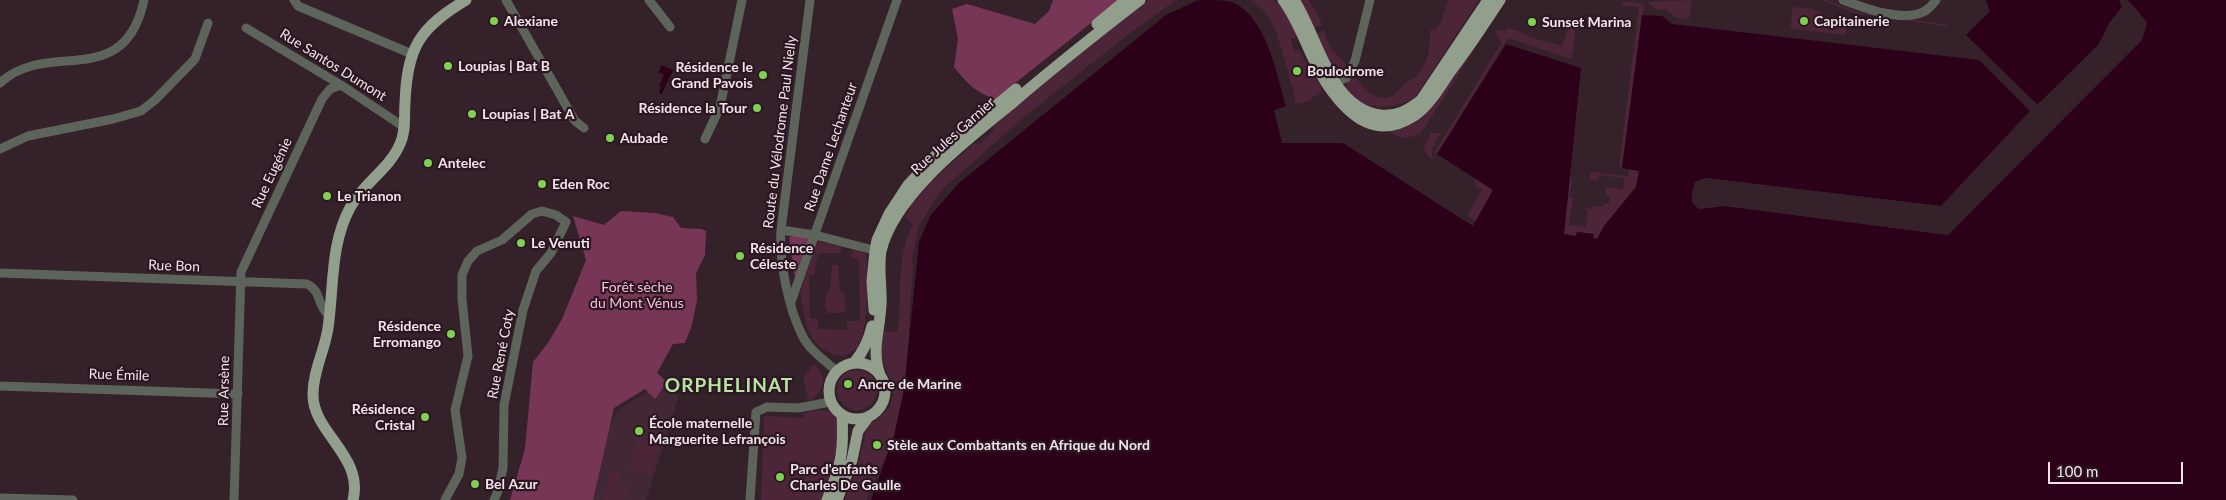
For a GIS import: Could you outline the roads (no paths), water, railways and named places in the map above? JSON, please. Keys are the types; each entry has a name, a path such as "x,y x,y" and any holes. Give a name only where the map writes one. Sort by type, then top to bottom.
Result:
{"main road":[{"path":"353,500 354,484 346,458 321,421 314,406 312,395 314,380 326,341 336,249 346,215 364,186 394,155 400,144 404,127 405,90 412,54 428,26 466,0"},
{"name":"Rue Jules Garnier","path":"854,363 870,336 874,306 872,281 885,232 893,216 889,214 908,185 929,162 961,133 1126,0"},
{"name":"Rue Jules Garnier","path":"880,375 875,360 881,304 880,248 895,220 920,187 978,131 1062,61 1140,0"},
{"path":"1283,0 1295,17 1312,60 1344,101 1358,112 1395,115 1408,111 1421,100 1488,0"},
{"path":"1294,0 1345,110 1361,121 1387,126 1397,124 1414,116 1429,101 1500,0"},
{"path":"920,187 921,178 930,169 929,162"},
{"path":"837,500 852,460 858,431 869,416 875,412 884,398 885,390 880,375 868,366 854,363 844,366 837,371 829,385 830,402 842,415 850,418 869,416"},
{"path":"827,500 837,475 844,445 842,415"}],"street":[{"path":"0,83 19,70 56,62 92,59 110,52 127,40 140,18 144,0"},
{"path":"294,0 298,6 412,54"},
{"path":"506,0 575,121 584,128"},
{"path":"649,0 670,27"},
{"path":"705,139 720,107 742,0"},
{"name":"Route du Vélodrome Paul Nielly","path":"810,0 781,230 781,253 791,302 802,336 817,354 837,371"},
{"name":"Rue Dame Lechanteur","path":"791,302 897,0"},
{"path":"1332,85 1346,78 1355,61 1370,0"},
{"path":"1842,0 1872,10 1901,15 1920,14 1928,10 1936,0"},
{"path":"0,149 28,136 113,119 141,111 155,100 195,60 208,23"},
{"name":"Rue Santos Dumont","path":"246,28 341,85 404,127"},
{"name":"Rue Eugénie","path":"240,282 242,266 322,99 330,89 341,85"},
{"name":"Rue René Coty","path":"445,500 459,474 462,458 455,410 468,356 462,298 462,275 468,261 477,251 502,240 532,214 542,211 556,215 566,222 551,253 536,271 523,310 504,405 503,468 498,492 494,500"},
{"path":"781,230 880,248"},
{"name":"Rue Bon","path":"0,273 307,284 318,294 322,310 329,315"},
{"name":"Rue Arsène","path":"234,500 240,282"},
{"name":"Rue Émile","path":"0,386 238,394"},
{"path":"750,500 756,412 767,407 798,408 830,402"},
{"path":"0,498 73,500"}],"place":[{"name":"Alexiane","path":"494,21"},
{"name":"Capitainerie","path":"1804,21"},
{"name":"Sunset Marina","path":"1532,22"},
{"name":"Loupias | Bat B","path":"448,66"},
{"name":"Boulodrome","path":"1297,71"},
{"name":"Résidence le Grand Pavois","path":"763,75"},
{"name":"Résidence la Tour","path":"757,108"},
{"name":"Loupias | Bat A","path":"472,114"},
{"name":"Aubade","path":"610,138"},
{"name":"Antelec","path":"428,163"},
{"name":"Eden Roc","path":"542,184"},
{"name":"Le Trianon","path":"327,196"},
{"name":"Le Venuti","path":"521,243"},
{"name":"Résidence Céleste","path":"740,256"},
{"name":"Résidence Erromango","path":"451,334"},
{"name":"Ancre de Marine","path":"848,384"},
{"name":"Résidence Cristal","path":"425,417"},
{"name":"École maternelle Marguerite Lefrançois","path":"639,431"},
{"name":"Stèle aux Combattants en Afrique du Nord","path":"877,445"},
{"name":"Parc d'enfants Charles De Gaulle","path":"780,477"},
{"name":"Bel Azur","path":"475,484"}],"district":[{"name":"ORPHELINAT","path":"729,386"}],"park label":[{"name":"Forêt sèche du Mont Vénus","path":"637,296"}]}
